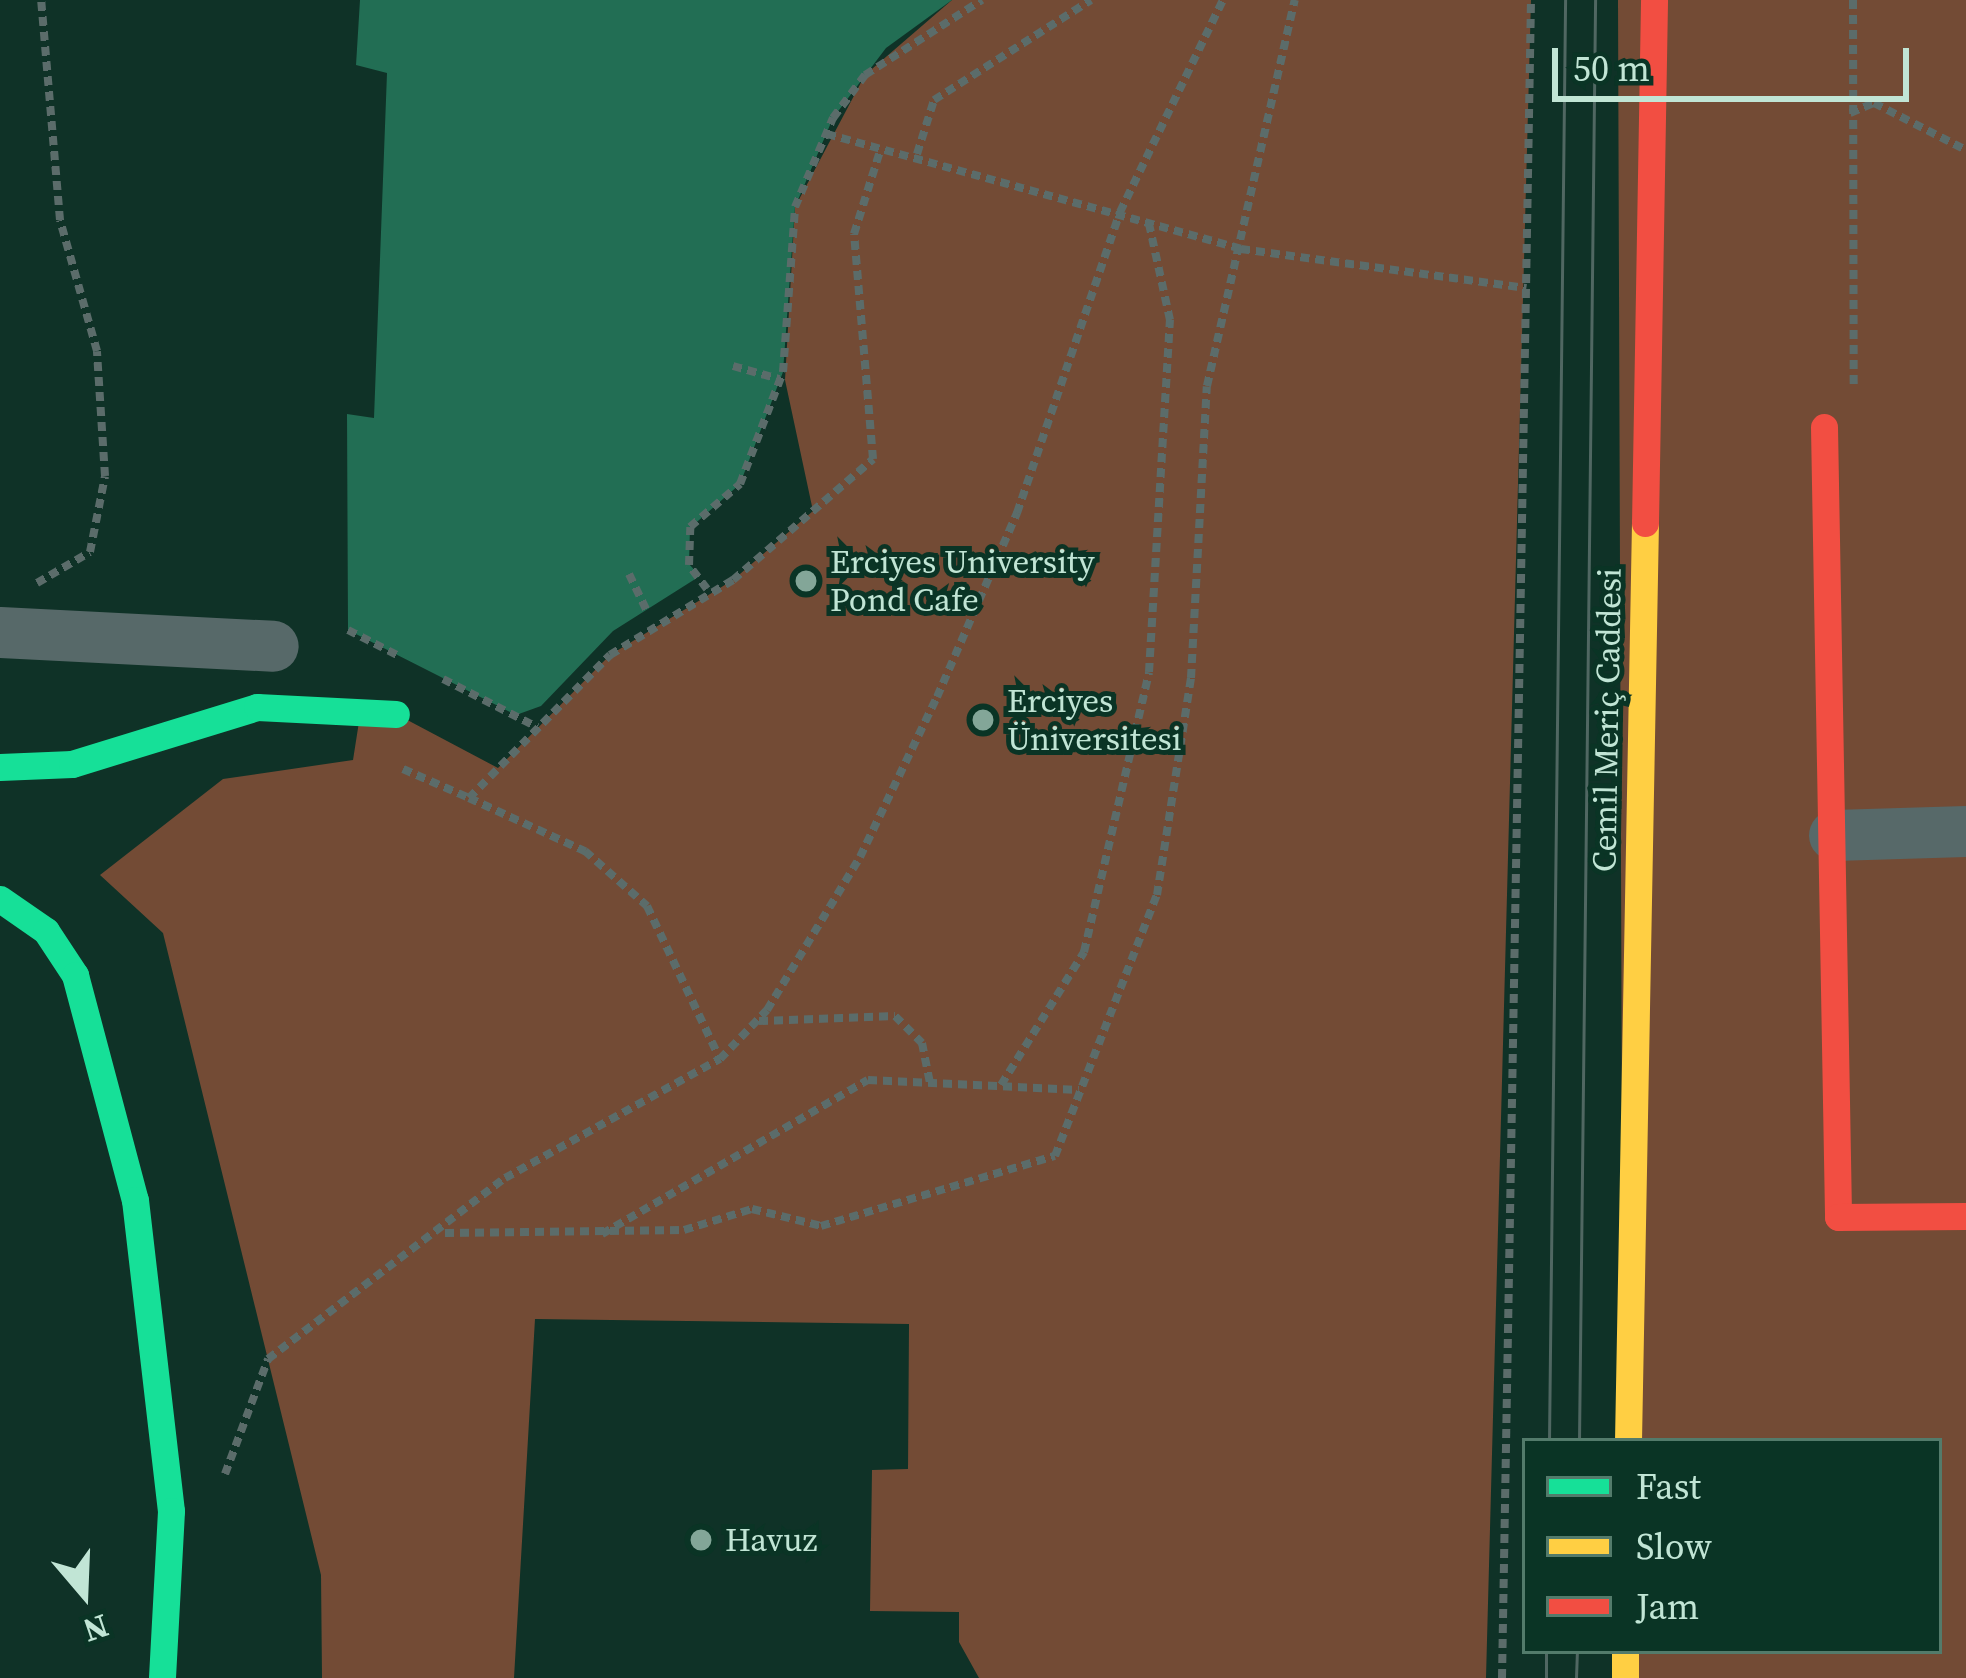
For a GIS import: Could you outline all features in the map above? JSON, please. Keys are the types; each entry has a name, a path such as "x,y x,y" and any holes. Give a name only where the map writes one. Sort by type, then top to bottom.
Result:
{"street":[{"name":"Cemil Meriç Caddesi","path":"1628,1438 1654,0"},
{"path":"1824,427 1838,1217 1966,1216"},
{"path":"9,609 273,646"},
{"path":"0,766 72,764 257,707 396,714"},
{"path":"1834,835 1966,831"},
{"path":"0,899 46,931 75,975 135,1200 170,1489 162,1678"}],"path":[{"path":"9,609 90,552 105,476 97,351 60,220 41,0"},
{"path":"706,590 689,565 690,527 740,484 779,379 795,206 826,134 865,75 982,0"},
{"path":"917,154 934,100 1091,0"},
{"path":"219,1490 268,1359 443,1233 505,1178 719,1059 757,1022 860,857 964,639 1120,212 1223,0"},
{"path":"443,1233 601,1235 684,1230 752,1209 821,1226 1055,1156 1157,895 1191,678 1207,386 1295,0"},
{"path":"1502,1678 1531,0"},
{"path":"1853,0 1854,404"},
{"path":"1850,113 1874,103 1966,150"},
{"path":"826,134 880,151 917,154 1241,249 1526,288"},
{"path":"469,797 610,655 706,590 873,460 854,234 880,151"},
{"path":"1001,1085 1084,952 1149,672 1170,320 1149,224"},
{"path":"733,366 779,379"},
{"path":"629,574 647,611"},
{"path":"382,760 585,851 647,906 719,1059"},
{"path":"757,1022 896,1016 922,1043 930,1083"},
{"path":"601,1235 868,1080 1079,1090"}],"shaded area":[{"path":"360,0 952,0 886,48 833,118 795,207 783,372 740,484 690,528 689,564 700,576 613,631 541,706 516,715 348,630 347,414 374,418 387,73 356,65"},
{"path":"952,0 1531,0 1486,1678 979,1678 959,1642 959,1612 870,1611 872,1470 908,1469 909,1324 535,1319 514,1678 322,1678 321,1575 163,933 100,875 223,779 353,760 361,709 396,714 498,768 610,655 733,580 813,511 785,380 795,207 865,75"},
{"path":"1618,0 1966,0 1966,1678 1624,1678 1624,1654 1942,1654 1942,1438 1623,1438"}],"tram line":[{"path":"1549,1438 1565,0"},
{"path":"1579,1438 1595,0"},
{"path":"1546,1654 1546,1678"},
{"path":"1576,1678 1577,1654"}],"traffic: fast":[{"path":"0,767 72,764 257,707 396,714"},
{"path":"0,899 46,931 75,975 135,1200 171,1511 162,1678"}],"traffic: slow":[{"path":"1628,1438 1645,523"},
{"path":"1625,1654 1625,1678"}],"traffic: jam":[{"path":"1645,523 1654,0"},
{"path":"1824,427 1838,1217 1966,1216"}],"place":[{"name":"Erciyes University Pond Cafe","path":"806,581"},
{"name":"Erciyes Üniversitesi","path":"983,720"},
{"name":"Havuz","path":"701,1540"}]}
